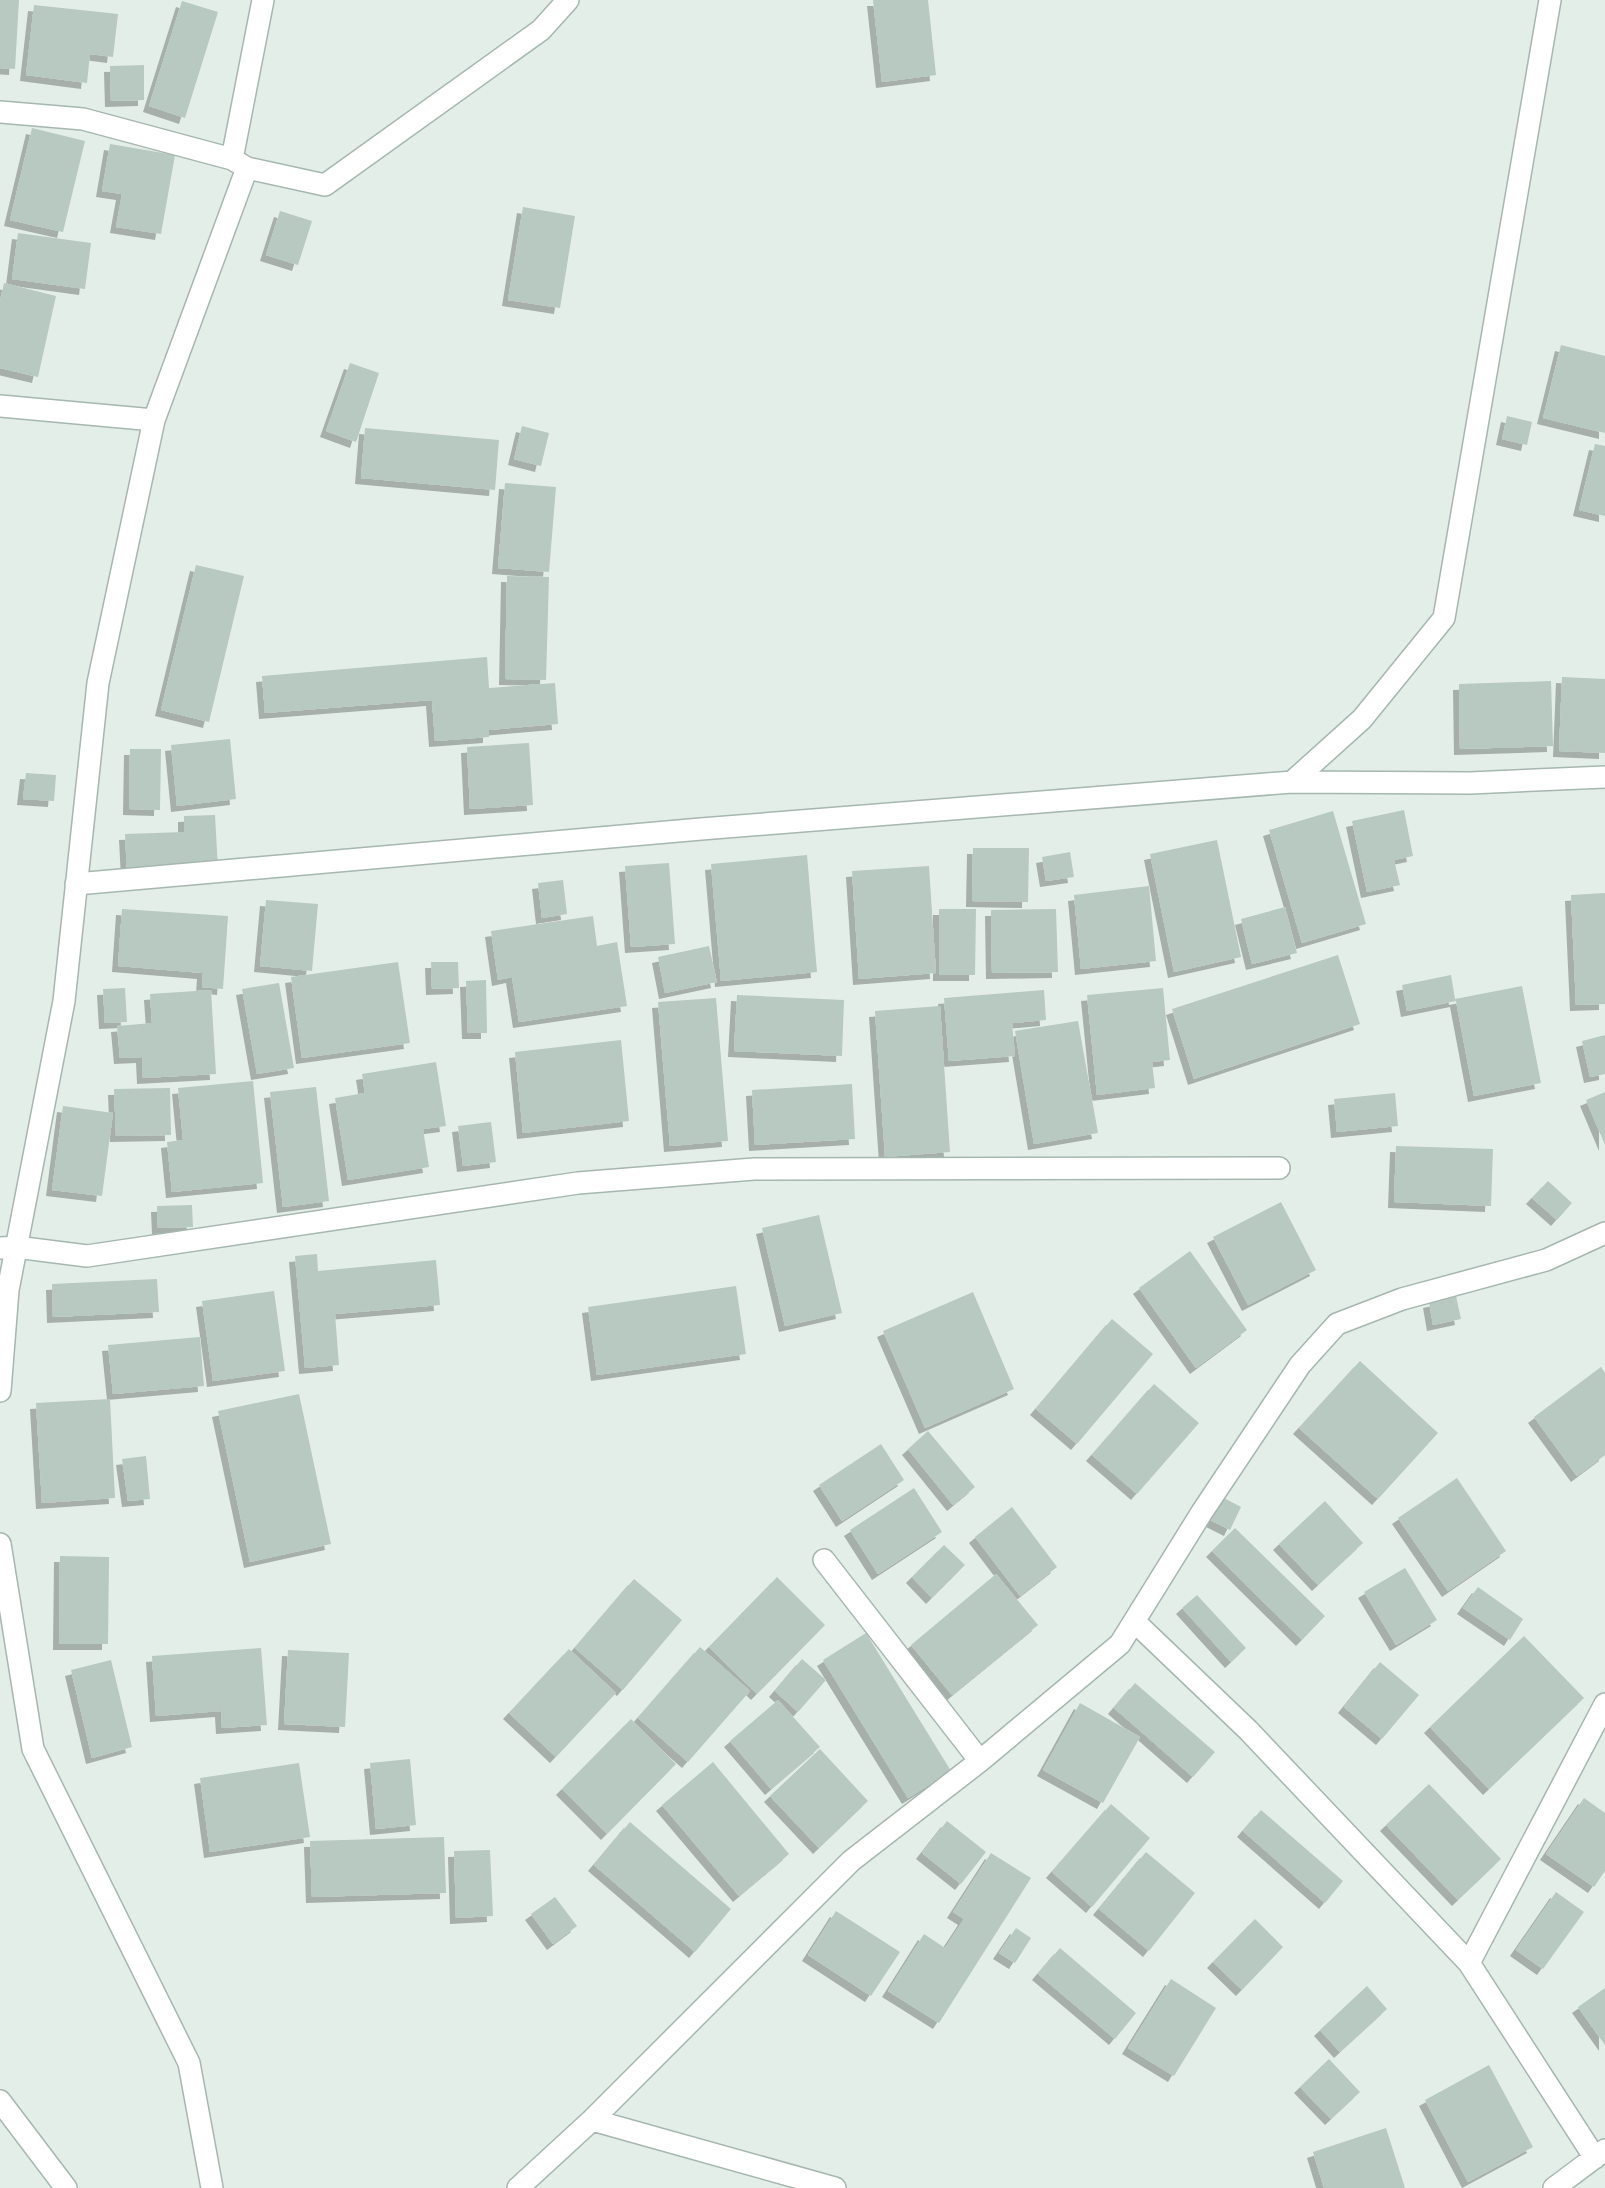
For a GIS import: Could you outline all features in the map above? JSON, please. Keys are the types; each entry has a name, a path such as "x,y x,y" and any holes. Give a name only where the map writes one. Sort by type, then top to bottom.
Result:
{"street":[{"path":"0,1391 8,1290 8,1247 64,1001 98,683 153,420 240,164 263,0"},
{"path":"0,112 83,119 240,164 325,185 541,30 568,0"},
{"path":"1292,782 1362,719 1444,618 1550,0"},
{"path":"0,406 153,420"},
{"path":"76,884 715,828 1292,782 1470,783 1605,777"},
{"path":"8,1247 87,1256 578,1183 754,1169 1279,1168"},
{"path":"518,2188 593,2120 851,1861 980,1761 1120,1644 1202,1512 1300,1365 1337,1324 1402,1299 1546,1260 1605,1233"},
{"path":"0,1544 33,1748 189,2063 212,2188"},
{"path":"824,1560 980,1761"},
{"path":"1135,1622 1248,1730 1469,1963 1600,2154 1554,2188"},
{"path":"1469,1963 1605,1704"},
{"path":"0,2101 66,2188"},
{"path":"593,2120 835,2188"}],"building":[{"path":"0,0 19,0 15,69 0,68"},
{"path":"873,0 928,0 936,75 882,82"},
{"path":"182,1 218,12 185,118 149,106"},
{"path":"34,5 118,14 113,57 90,54 87,83 26,75"},
{"path":"144,65 144,100 111,101 110,66"},
{"path":"32,128 85,141 63,232 10,220"},
{"path":"110,144 175,155 161,234 116,227 122,194 102,191"},
{"path":"523,207 575,216 560,308 508,300"},
{"path":"280,211 312,221 298,265 266,255"},
{"path":"18,233 91,243 85,289 12,279"},
{"path":"4,283 56,296 38,377 0,368 0,301"},
{"path":"1561,345 1605,356 1605,433 1543,418"},
{"path":"350,363 379,373 356,442 326,431"},
{"path":"1507,416 1532,422 1527,445 1502,439"},
{"path":"522,426 549,433 541,466 514,459"},
{"path":"365,428 499,440 495,490 361,478"},
{"path":"1595,444 1605,446 1605,516 1579,510"},
{"path":"505,483 556,487 549,572 498,568"},
{"path":"196,565 244,576 209,722 161,710"},
{"path":"507,576 549,577 546,680 505,679"},
{"path":"487,657 489,688 555,683 558,724 489,730 489,737 435,741 432,700 265,713 262,676"},
{"path":"1562,677 1605,679 1605,753 1559,751"},
{"path":"1551,681 1553,746 1460,749 1459,684"},
{"path":"230,739 236,799 177,806 171,745"},
{"path":"529,743 533,805 470,809 467,747"},
{"path":"130,749 161,749 160,810 129,809"},
{"path":"26,773 56,775 54,801 23,799"},
{"path":"1404,810 1413,856 1394,860 1400,885 1367,892 1352,821"},
{"path":"1333,811 1366,924 1302,943 1269,830"},
{"path":"215,815 218,869 127,872 125,834 184,832 184,816"},
{"path":"1217,840 1241,957 1174,972 1150,854"},
{"path":"973,848 1029,848 1028,902 972,901"},
{"path":"1070,852 1074,877 1046,881 1042,857"},
{"path":"807,855 817,972 721,981 711,864"},
{"path":"669,863 675,944 631,947 625,866"},
{"path":"929,866 936,973 859,979 852,871"},
{"path":"563,880 567,914 542,918 538,883"},
{"path":"1149,886 1156,961 1081,969 1074,895"},
{"path":"1605,893 1605,1004 1576,1005 1571,895"},
{"path":"266,900 318,904 312,971 260,966"},
{"path":"1285,907 1297,953 1252,964 1241,919"},
{"path":"122,909 228,916 223,989 202,987 203,973 118,966"},
{"path":"939,909 976,909 975,975 939,975"},
{"path":"1056,909 1058,972 992,973 991,910"},
{"path":"593,916 597,946 617,942 627,1006 519,1022 512,977 498,980 491,931"},
{"path":"709,946 717,982 665,993 658,957"},
{"path":"1338,955 1360,1024 1194,1079 1172,1009"},
{"path":"398,962 410,1043 302,1058 291,977"},
{"path":"431,962 458,962 459,988 432,989"},
{"path":"1451,975 1455,999 1522,986 1541,1083 1474,1096 1456,1001 1407,1011 1402,985"},
{"path":"486,980 487,1033 468,1033 466,981"},
{"path":"279,983 294,1068 257,1074 242,989"},
{"path":"125,988 127,1022 105,1023 103,989"},
{"path":"1163,988 1170,1060 1152,1062 1155,1088 1097,1095 1087,995"},
{"path":"211,990 216,1074 143,1078 142,1057 120,1058 117,1026 152,1023 150,994"},
{"path":"1044,990 1046,1020 1012,1023 1015,1056 949,1061 944,998"},
{"path":"737,995 844,1000 842,1056 734,1051"},
{"path":"716,998 728,1141 670,1146 658,1002"},
{"path":"940,1006 950,1152 885,1157 875,1011"},
{"path":"1078,1021 1098,1133 1034,1144 1015,1031"},
{"path":"1605,1035 1605,1074 1590,1077 1582,1041"},
{"path":"621,1040 629,1121 523,1133 515,1052"},
{"path":"436,1062 446,1126 423,1129 429,1167 348,1180 335,1098 365,1093 362,1074"},
{"path":"253,1081 263,1183 172,1192 167,1142 183,1140 178,1088"},
{"path":"852,1084 855,1139 755,1145 752,1090"},
{"path":"316,1087 329,1201 283,1207 270,1092"},
{"path":"170,1088 171,1135 116,1136 114,1089"},
{"path":"1605,1092 1605,1145 1586,1100"},
{"path":"1395,1093 1398,1126 1337,1132 1334,1099"},
{"path":"63,1106 113,1113 102,1196 52,1190"},
{"path":"491,1122 496,1162 463,1166 458,1126"},
{"path":"1396,1146 1493,1149 1491,1206 1394,1202"},
{"path":"1548,1181 1572,1203 1557,1220 1532,1198"},
{"path":"1281,1202 1316,1270 1248,1305 1213,1237"},
{"path":"192,1205 193,1227 158,1228 157,1206"},
{"path":"819,1215 842,1313 785,1326 762,1228"},
{"path":"1190,1251 1247,1330 1196,1368 1139,1288"},
{"path":"317,1254 318,1271 436,1260 440,1305 335,1314 339,1365 305,1368 295,1256"},
{"path":"157,1279 159,1312 53,1317 52,1284"},
{"path":"736,1286 746,1354 597,1375 588,1307"},
{"path":"274,1291 285,1371 213,1381 202,1301"},
{"path":"973,1292 1014,1389 925,1428 883,1331"},
{"path":"1456,1296 1461,1319 1433,1325 1429,1302"},
{"path":"1112,1319 1153,1354 1077,1444 1036,1409"},
{"path":"200,1337 204,1386 113,1394 108,1345"},
{"path":"1360,1361 1438,1433 1378,1499 1299,1428"},
{"path":"1601,1367 1605,1373 1605,1455 1577,1476 1534,1417"},
{"path":"1154,1384 1199,1423 1137,1494 1092,1455"},
{"path":"299,1394 331,1544 250,1562 218,1411"},
{"path":"110,1399 115,1498 42,1503 36,1403"},
{"path":"928,1431 975,1487 953,1505 908,1449"},
{"path":"881,1444 904,1480 842,1521 819,1485"},
{"path":"146,1456 150,1499 128,1501 122,1459"},
{"path":"1457,1478 1506,1551 1448,1591 1398,1518"},
{"path":"914,1488 942,1532 878,1574 850,1530"},
{"path":"1220,1496 1241,1507 1230,1530 1208,1519"},
{"path":"1325,1501 1363,1543 1318,1585 1279,1544"},
{"path":"1012,1507 1057,1567 1020,1596 975,1537"},
{"path":"1235,1528 1325,1616 1302,1640 1212,1551"},
{"path":"944,1545 965,1565 932,1598 912,1577"},
{"path":"60,1556 109,1557 108,1644 59,1644"},
{"path":"1405,1568 1437,1620 1396,1645 1364,1592"},
{"path":"996,1574 1038,1625 952,1695 911,1645"},
{"path":"777,1577 825,1625 757,1694 709,1647"},
{"path":"634,1579 682,1620 623,1690 575,1648"},
{"path":"1478,1587 1523,1619 1510,1640 1463,1608"},
{"path":"1197,1595 1246,1648 1231,1662 1182,1608"},
{"path":"866,1633 951,1771 908,1798 823,1660"},
{"path":"1524,1636 1584,1698 1489,1789 1430,1727"},
{"path":"700,1647 750,1691 688,1762 638,1718"},
{"path":"261,1648 267,1725 222,1728 221,1711 156,1716 152,1656"},
{"path":"569,1649 616,1693 556,1757 509,1713"},
{"path":"288,1650 349,1653 345,1727 284,1724"},
{"path":"802,1659 826,1680 798,1712 775,1691"},
{"path":"111,1660 132,1747 92,1758 71,1670"},
{"path":"1380,1662 1419,1695 1382,1739 1344,1707"},
{"path":"1135,1683 1215,1752 1193,1777 1114,1708"},
{"path":"778,1700 820,1747 771,1789 730,1741"},
{"path":"1080,1703 1140,1737 1103,1803 1043,1770"},
{"path":"631,1719 676,1764 607,1834 562,1789"},
{"path":"820,1749 868,1801 819,1848 770,1796"},
{"path":"410,1759 416,1825 376,1829 370,1763"},
{"path":"713,1762 789,1854 739,1896 662,1805"},
{"path":"299,1763 310,1837 210,1852 200,1778"},
{"path":"1429,1784 1501,1859 1458,1900 1386,1825"},
{"path":"1584,1798 1605,1813 1605,1871 1594,1887 1546,1854"},
{"path":"1111,1804 1150,1838 1092,1907 1052,1872"},
{"path":"1261,1810 1343,1881 1325,1903 1243,1831"},
{"path":"947,1821 986,1852 961,1884 922,1853"},
{"path":"630,1822 731,1909 695,1952 594,1865"},
{"path":"444,1837 446,1893 312,1897 310,1841"},
{"path":"490,1850 493,1916 456,1918 454,1851"},
{"path":"1146,1852 1195,1893 1149,1951 1099,1909"},
{"path":"991,1853 1031,1878 939,2023 888,1991 924,1934 945,1948 964,1919 953,1912"},
{"path":"1556,1892 1584,1912 1543,1969 1516,1950"},
{"path":"555,1897 577,1926 553,1944 531,1914"},
{"path":"836,1911 900,1952 871,1996 808,1955"},
{"path":"1255,1919 1283,1947 1242,1990 1213,1962"},
{"path":"1016,1928 1031,1938 1015,1963 999,1953"},
{"path":"1060,1948 1136,2013 1115,2039 1038,1974"},
{"path":"1171,1979 1216,2008 1174,2076 1128,2048"},
{"path":"1367,1986 1387,2009 1340,2052 1320,2030"},
{"path":"1605,1988 1605,2045 1578,2007"},
{"path":"1329,2059 1360,2092 1331,2119 1300,2087"},
{"path":"1489,2065 1533,2147 1468,2182 1425,2100"},
{"path":"1386,2128 1405,2188 1324,2188 1313,2152"}]}
